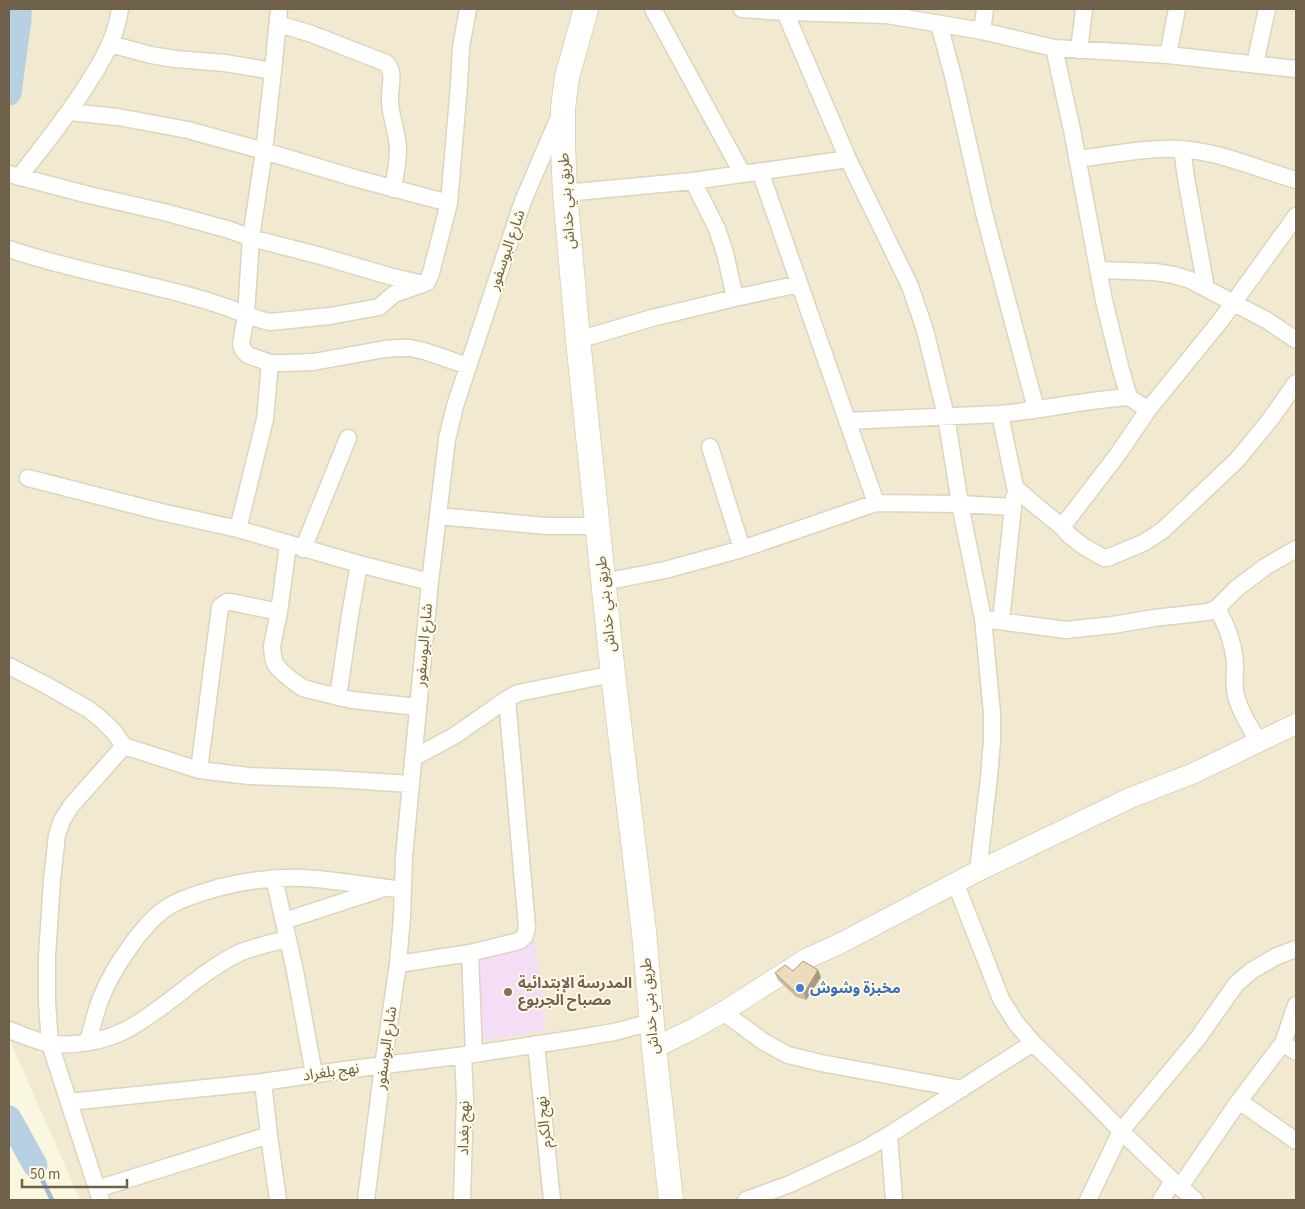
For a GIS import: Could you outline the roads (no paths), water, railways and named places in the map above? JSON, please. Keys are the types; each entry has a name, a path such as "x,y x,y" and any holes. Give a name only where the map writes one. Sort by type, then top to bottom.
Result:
{"main road":[{"name":"طريق بني خداش","path":"582,9 567,78 563,108 565,193 578,340 613,674 644,932 654,1048 671,1200"}],"street":[{"path":"120,9 118,21 102,61 70,112 14,175 164,212 223,228 250,238 423,284"},
{"path":"9,250 48,262 155,286 224,306 263,321 270,322 330,316 382,306 394,294 427,282 431,273 449,203 462,47 468,9"},
{"path":"652,9 742,173"},
{"path":"742,9 887,12 1054,48 1168,55 1296,69"},
{"path":"982,31 985,9"},
{"path":"1079,50 1084,9"},
{"path":"1168,55 1176,9"},
{"path":"1255,64 1267,9"},
{"path":"786,10 848,159 910,286 925,330 946,416 960,504 982,619 992,713 989,777 978,871"},
{"path":"393,189 398,147 390,108 392,73 389,66 386,63 309,32 279,16 264,151 250,238 246,315 241,344 243,350 248,355 270,363 313,362 398,348 424,351 468,366"},
{"path":"940,24 984,212 1036,409"},
{"path":"110,44 151,55 225,63 273,72"},
{"path":"1054,48 1104,301 1121,370 1129,396 1148,410"},
{"name":"شارع البوسفور","path":"366,1200 398,964 410,784 430,582 447,439 455,406 523,201 563,108"},
{"path":"70,112 118,117 188,130 393,189 449,203"},
{"path":"1077,159 1151,150 1182,149 1219,156 1296,180"},
{"path":"1182,149 1206,288"},
{"path":"565,193 693,181 848,159"},
{"path":"760,171 876,503"},
{"path":"693,181 716,229 725,253 735,298"},
{"path":"1062,527 1113,461 1148,410 1234,303 1296,216"},
{"path":"1099,270 1165,273 1190,280 1268,322 1296,340"},
{"path":"578,340 652,318 799,284"},
{"path":"238,529 265,419 270,363"},
{"path":"1015,487 1083,546 1104,558 1108,558 1152,538 1162,531 1237,460 1270,421 1296,383"},
{"path":"846,421 1000,414 1129,396"},
{"path":"1000,414 1015,487 1000,621"},
{"path":"348,438 296,547 279,612 272,646 272,657 281,671 303,688 338,697 418,707"},
{"path":"710,447 742,549"},
{"path":"28,478 161,512 238,529 296,547 430,582"},
{"path":"604,582 665,570 742,549 876,503 1013,507"},
{"path":"438,516 547,526 598,526"},
{"path":"982,619 1075,630 1208,612 1217,608 1264,567 1296,549"},
{"path":"338,697 359,564"},
{"path":"199,770 220,607 223,603 231,602 279,612"},
{"path":"1217,608 1233,649 1235,666 1234,688 1237,700 1258,741"},
{"path":"9,666 88,709 102,720 124,746 199,770 250,776 410,784"},
{"path":"413,758 454,736 518,693 613,674"},
{"path":"398,964 470,953 519,941 527,932 507,699"},
{"path":"654,1048 723,1012 806,960 955,882 1112,806 1194,773 1296,724"},
{"path":"124,746 62,820 57,836 52,880 47,956 47,1002 50,1044 99,1194 269,1135"},
{"path":"88,1042 96,1010 111,978 129,949 148,924 170,906 194,895 233,884 274,878 305,878 403,890"},
{"path":"274,878 288,939 314,1074"},
{"path":"955,882 1001,999 1016,1023 1033,1043 1121,1131 1195,1200"},
{"path":"284,920 385,888"},
{"path":"9,1030 50,1044 75,1044 105,1038 126,1030 213,968 238,954 288,939"},
{"path":"1088,1200 1121,1131 1198,1038 1236,984 1251,971 1277,956 1296,949"},
{"name":"نهج بغداد","path":"462,1200 465,1098 469,1055 470,953"},
{"path":"1161,1200 1176,1184 1238,1101 1290,1048 1296,1005"},
{"path":"723,1012 764,1042 788,1055 821,1063 962,1089"},
{"name":"نهج بلغراد","path":"69,1102 208,1086 263,1082 469,1055 614,1032 652,1022"},
{"path":"746,1200 791,1192 889,1135 1033,1043"},
{"name":"نهج الكرم","path":"536,1044 552,1200"},
{"path":"263,1082 278,1200"},
{"path":"1238,1101 1296,1141"},
{"path":"889,1135 894,1200"}],"waterway":[{"path":"9,93 19,9"},
{"path":"9,1118 35,1165"},
{"path":"35,1165 52,1200"}],"place":[{"name":"مخبزة وشوش","path":"800,988"},
{"name":"المدرسة الإبتدائية مصباح الجربوع","path":"508,992"}]}
